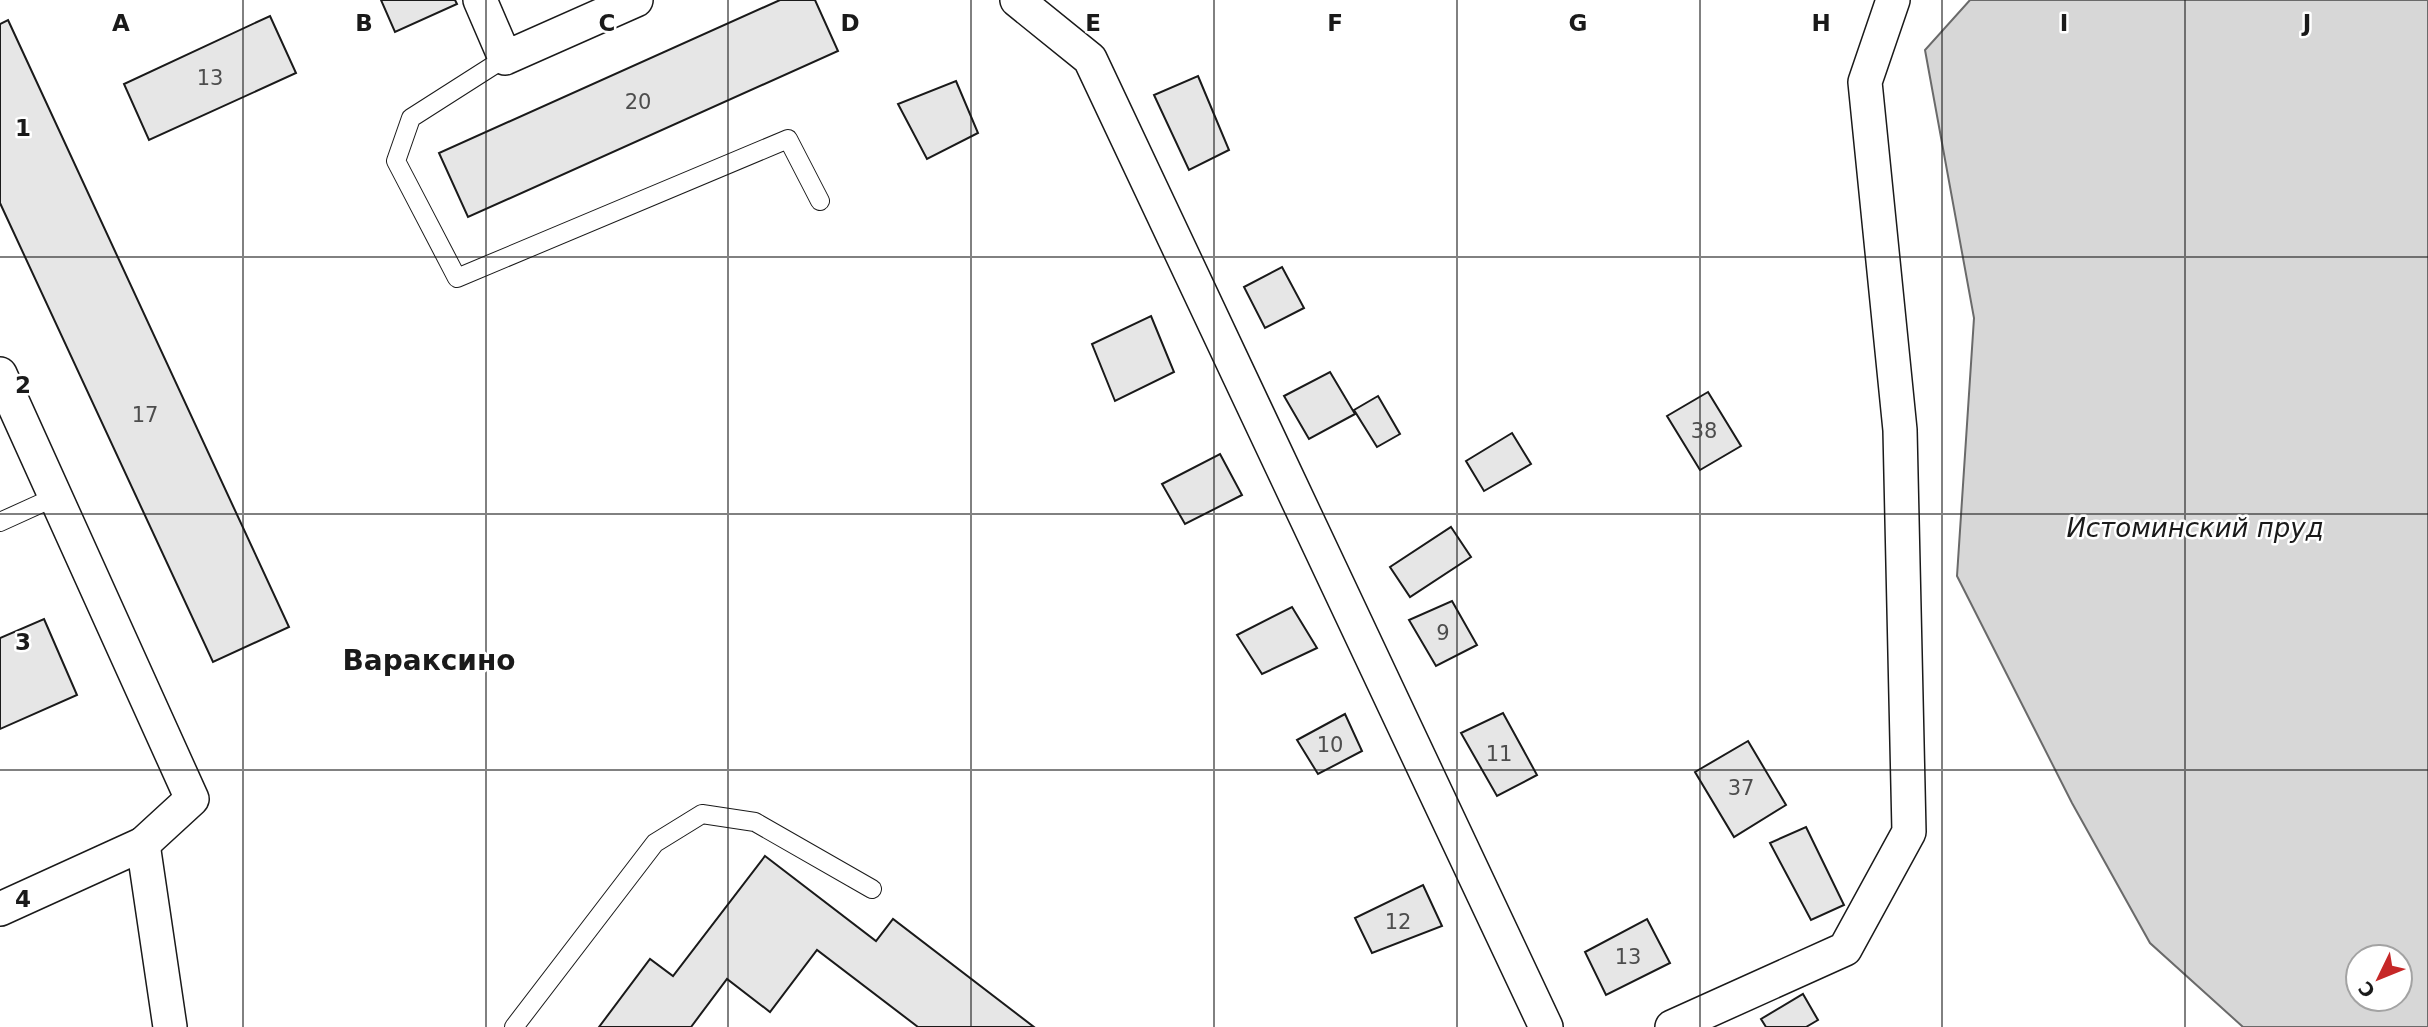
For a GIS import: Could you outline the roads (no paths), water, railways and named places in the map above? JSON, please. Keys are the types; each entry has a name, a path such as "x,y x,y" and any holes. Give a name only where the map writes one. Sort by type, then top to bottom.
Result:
{"street":[{"path":"480,0 505,58 636,0"},
{"path":"1017,0 1090,59 1545,1027"},
{"path":"1672,1027 1844,949 1909,832 1900,430 1865,82 1893,0"},
{"path":"0,374 192,799 143,844 0,909"},
{"path":"143,844 170,1027"}],"lane":[{"path":"505,58 411,118 396,161 457,278 788,139 820,201"},
{"path":"0,522 55,497"},
{"path":"514,1027 655,843 702,814 755,822 872,890"}],"water":[{"name":"Истоминский пруд","path":"1970,0 2428,0 2428,1027 2243,1027 2150,943 2072,803 1957,576 1974,318 1925,50"}],"district":[{"name":"Вараксино","path":"429,660"}]}
